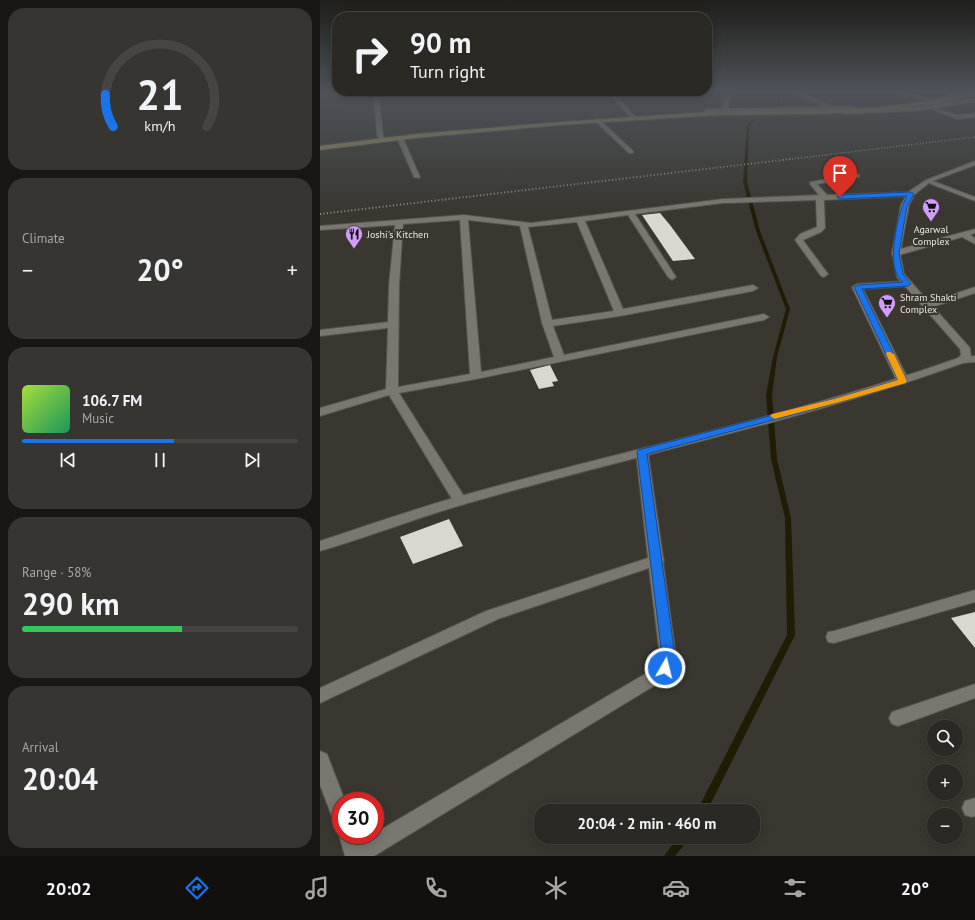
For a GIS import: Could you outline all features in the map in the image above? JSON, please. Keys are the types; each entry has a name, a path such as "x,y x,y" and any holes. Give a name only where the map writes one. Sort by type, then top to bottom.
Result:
{"main road":[{"path":"320,148 431,132"},
{"path":"320,142 400,138 459,132"}],"street":[{"path":"380,132 381,138"},
{"path":"962,360 966,356 965,348 900,274 896,253 905,206 911,194 928,181 975,163"},
{"path":"824,274 799,240 802,236 818,231 821,228 823,198 812,183 857,176"},
{"path":"320,228 464,217 531,225 737,200 911,194"},
{"path":"630,213 672,277"},
{"path":"464,217 476,376"},
{"path":"580,218 620,313"},
{"path":"399,221 394,285 392,391 460,501"},
{"path":"523,224 547,323 560,358"},
{"path":"896,253 975,231"},
{"path":"963,234 975,242"},
{"path":"903,381 858,287 908,284"},
{"path":"547,323 551,324 620,313 753,288"},
{"path":"927,306 975,290"},
{"path":"320,412 392,391 476,376 764,317"},
{"path":"320,333 393,324"},
{"path":"320,546 460,501 774,416 837,401 903,381 962,360 975,359"},
{"path":"352,844 356,856 656,676 665,668 668,656 657,560 642,452"},
{"path":"320,696 492,615 657,560"},
{"path":"834,637 975,596"},
{"path":"898,718 975,691"},
{"path":"320,760 332,792"}],"lane":[{"path":"610,132 631,152"},
{"path":"400,138 416,177"},
{"path":"928,181 975,199"}],"building":[{"path":"660,213 695,259 673,261 642,215"},
{"path":"550,365 558,381 552,382 554,386 539,389 530,370"},
{"path":"449,519 463,546 413,564 400,537"},
{"path":"975,612 975,648 951,618"}],"waterway":[{"path":"706,804 791,635 788,518 774,459 769,395 775,357 788,309 758,231 745,182 748,132"},
{"path":"669,856 679,844"}],"railway":[{"path":"783,160 975,137"},
{"path":"320,214 791,159"}],"slow traffic":[{"path":"775,416 837,401 903,381 890,354"}],"place":[{"name":"Agarwal Complex","path":"931,222"},
{"name":"Joshi's Kitchen","path":"354,249"},
{"name":"Shram Shakti Complex","path":"887,318"}],"route":[{"path":"665,668 668,656 657,560 642,452 774,416 837,401 903,381 858,287 908,284 900,274 896,253 905,206 911,194 840,197"}]}
